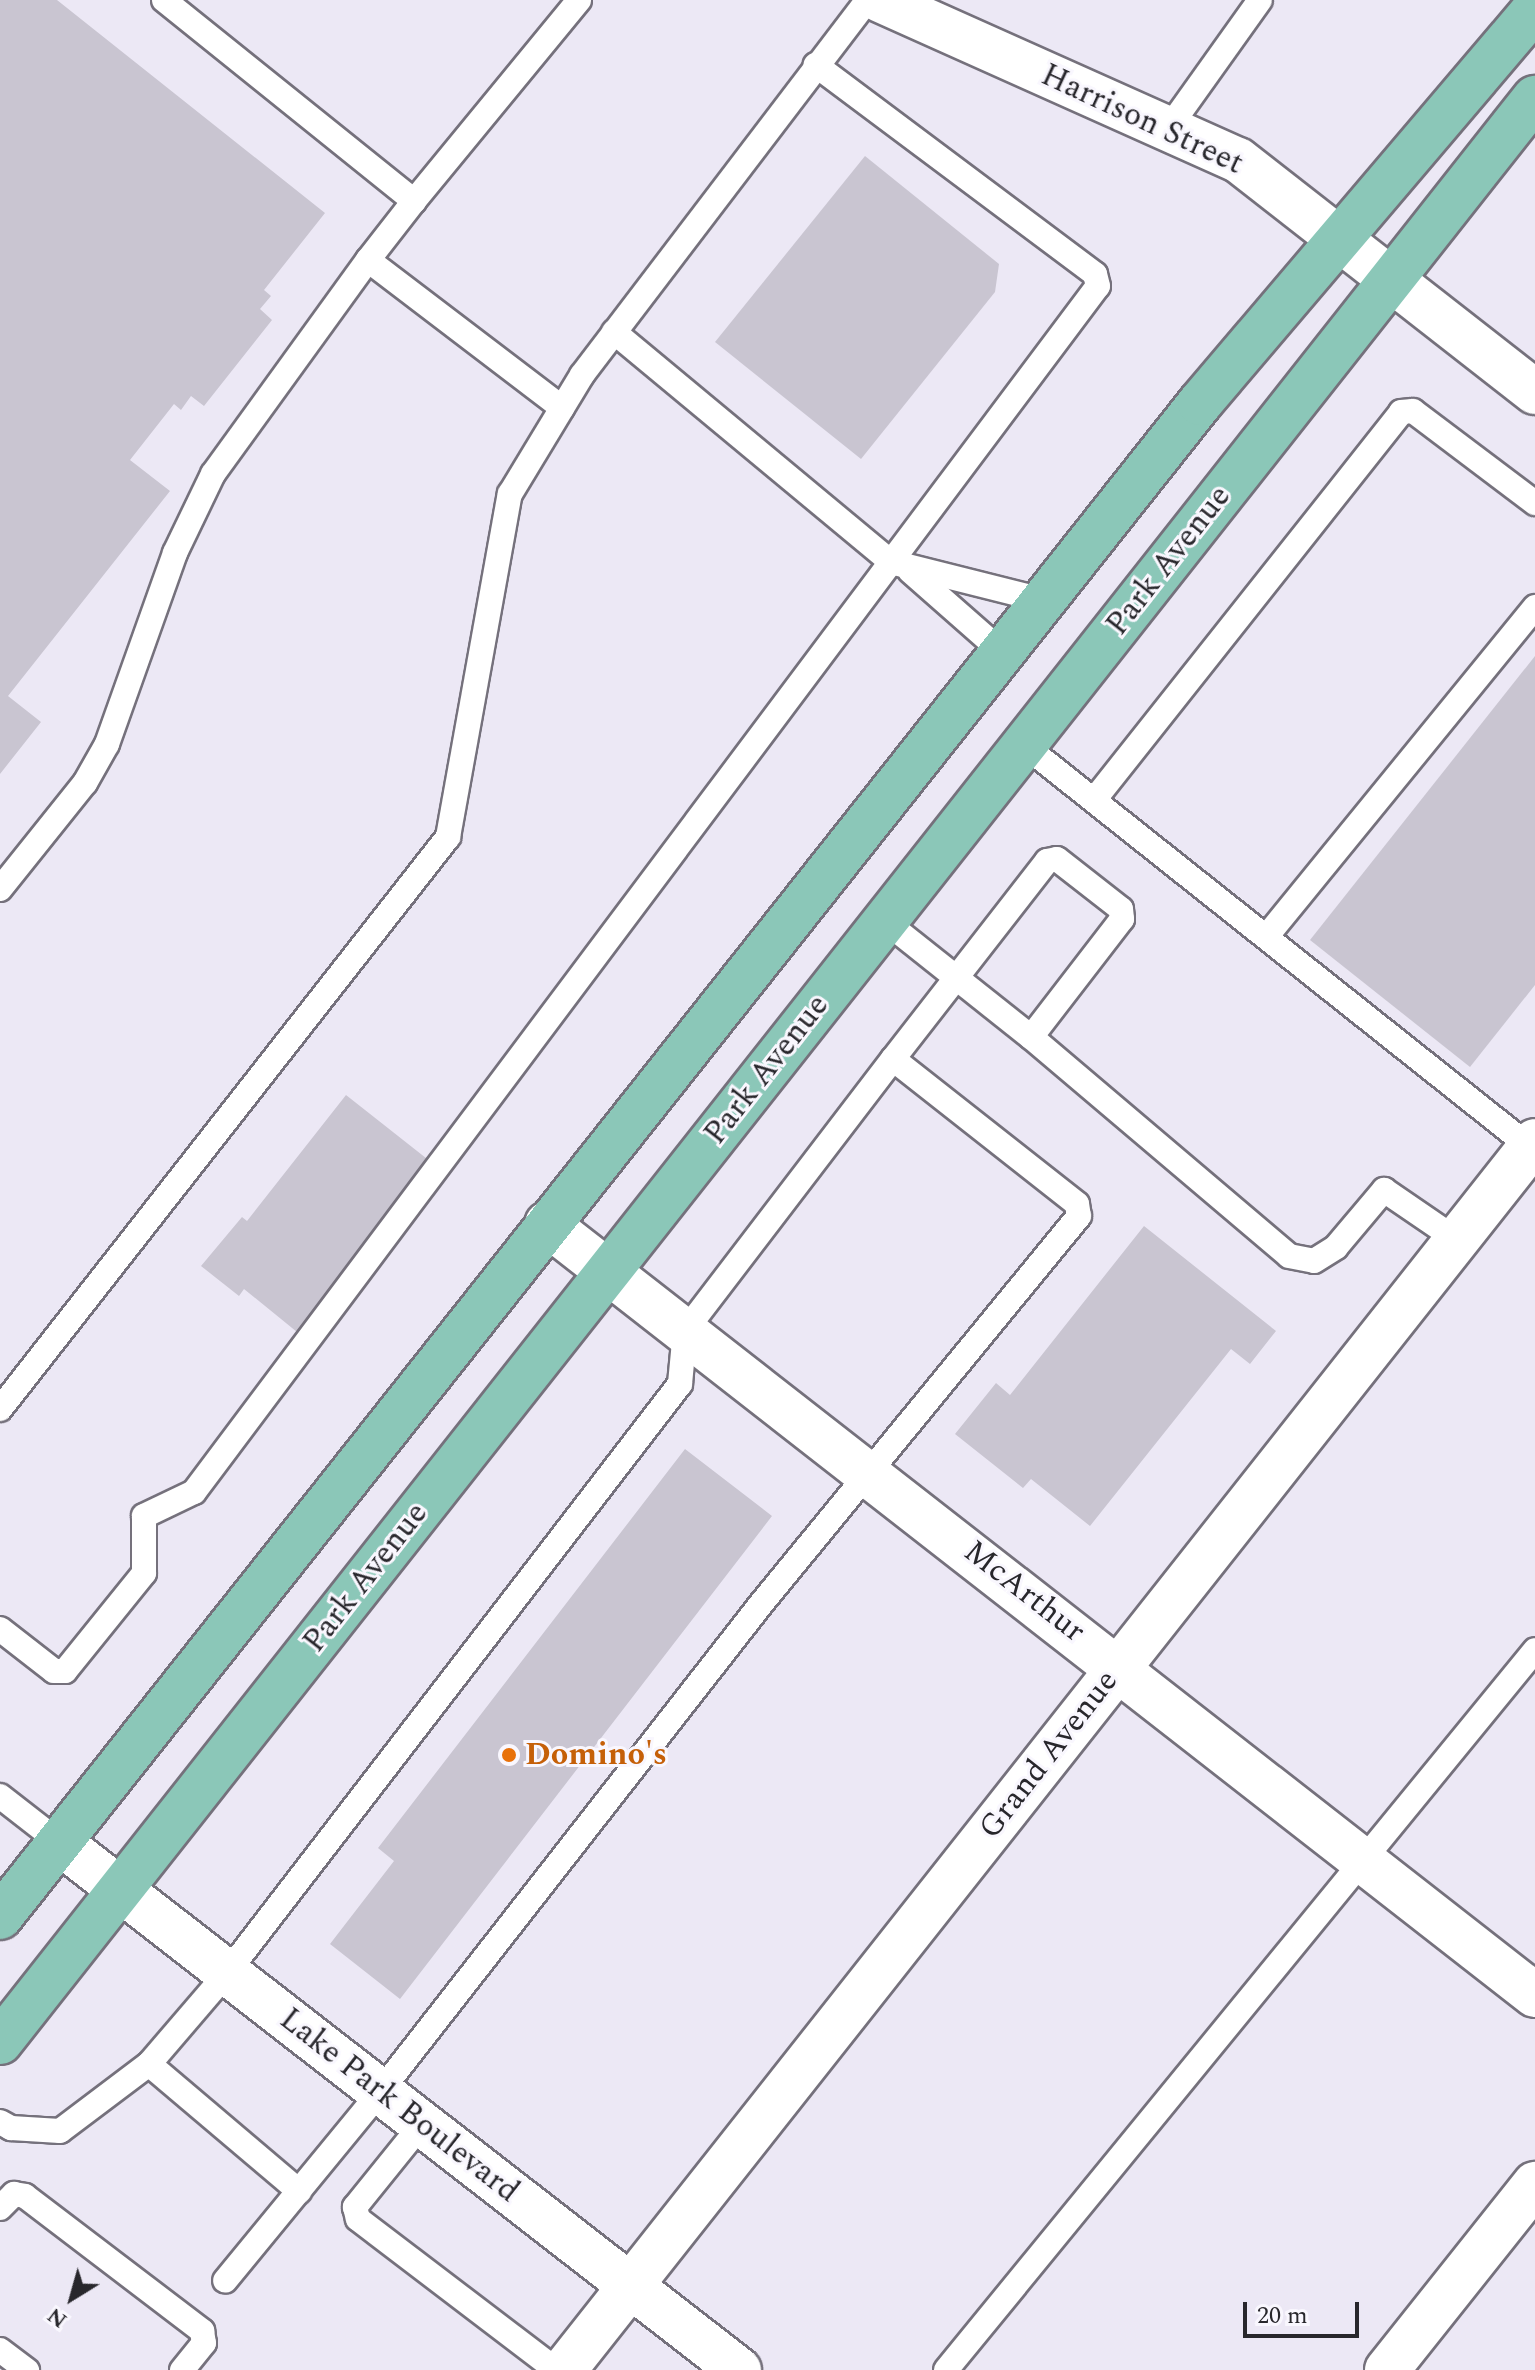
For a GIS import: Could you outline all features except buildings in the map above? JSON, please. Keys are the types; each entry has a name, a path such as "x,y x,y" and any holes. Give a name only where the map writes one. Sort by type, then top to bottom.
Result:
{"main road":[{"path":"0,1917 1042,600 1338,237 1535,9"},
{"name":"Park Avenue","path":"0,2042 1535,98"}],"street":[{"name":"Harrison Street","path":"880,0 1238,160 1535,392"},
{"name":"Grand Avenue","path":"564,2370 1532,1144"},
{"name":"McArthur","path":"547,1224 1119,1667 1535,1995"},
{"name":"Lake Park Boulevard","path":"59,1842 739,2370"},
{"path":"1387,2370 1535,2184"}],"lane":[{"path":"164,0 414,201"},
{"path":"0,889 85,783 107,744 175,553 213,474 368,260 579,0"},
{"path":"0,1409 448,837 510,494 562,408 614,332 868,0"},
{"path":"1168,129 1260,0"},
{"path":"0,1629 54,1671 65,1671 144,1573 144,1516 194,1492 900,565 1098,280 816,65"},
{"path":"368,260 562,408"},
{"path":"614,332 1001,651"},
{"path":"1094,800 1401,412 1413,411 1535,503"},
{"path":"900,565 1042,600"},
{"path":"1266,937 1535,607"},
{"path":"1024,745 1532,1144"},
{"path":"0,2122 11,2128 60,2131 149,2064 227,1973 680,1384 685,1331 1047,861 1057,859 1121,909 1122,919 1031,1037"},
{"path":"885,921 1031,1037 1289,1256 1314,1261 1336,1247 1384,1190 1457,1240"},
{"path":"225,2281 380,2092 761,1604 871,1475 1080,1211 893,1059"},
{"path":"946,2370 1535,1650"},
{"path":"0,1796 59,1842"},
{"path":"149,2064 299,2191"},
{"path":"422,2124 355,2207 358,2219 556,2370"},
{"path":"0,2208 14,2194 25,2196 202,2331 204,2343 182,2370"},
{"path":"0,2350 27,2370"}],"place":[{"name":"Domino's","path":"509,1755"}]}
